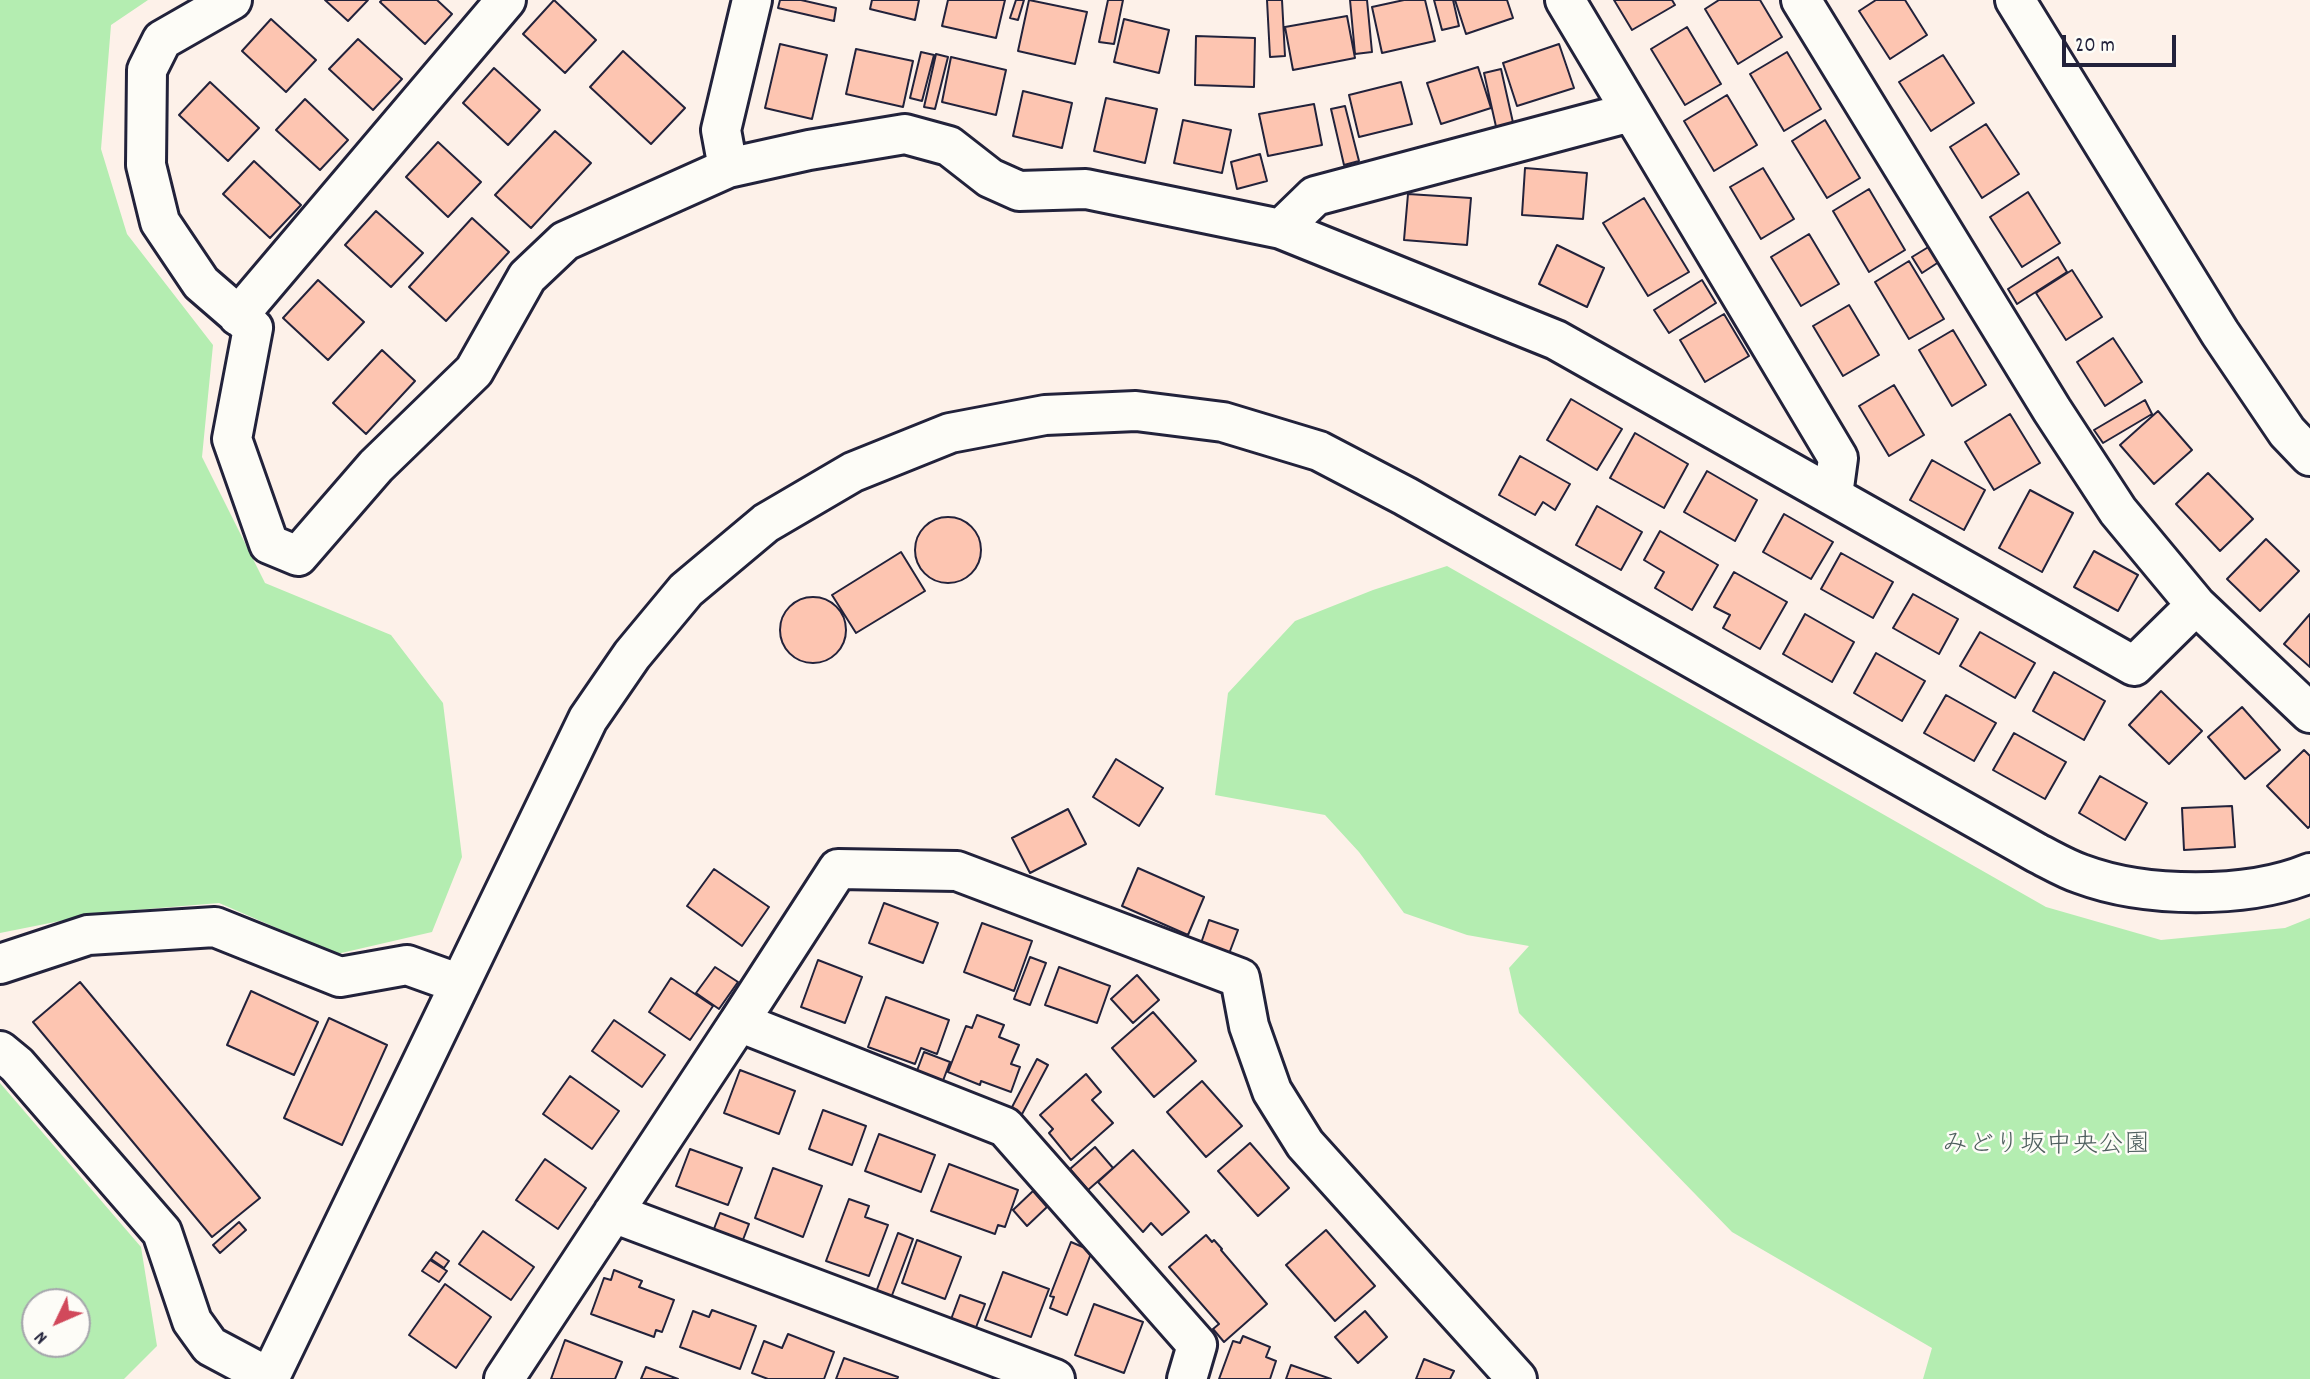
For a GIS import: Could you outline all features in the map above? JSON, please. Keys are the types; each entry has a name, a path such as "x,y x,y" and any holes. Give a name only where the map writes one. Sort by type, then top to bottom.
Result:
{"street":[{"path":"232,0 162,40 147,70 146,165 160,222 201,283 253,328 232,439 269,544 298,556 376,466 474,371 527,277 565,241 728,168 809,150 905,134 949,146 990,178 1019,191 1086,189 1281,229 1556,340 2134,666 2196,606"},
{"path":"238,316 506,0"},
{"path":"728,168 721,130 752,0"},
{"path":"1564,0 1838,458 1833,495"},
{"path":"1801,0 2052,410 2118,511 2196,606 2310,712"},
{"path":"2015,0 2220,333 2287,432 2310,457"},
{"path":"1281,229 1314,196 1632,112"},
{"path":"0,1051 18,1065 162,1232 192,1321 211,1346 270,1378 588,719 632,655 686,590 766,523 853,472 950,433 1045,415 1136,411 1223,422 1319,451 1405,496 2037,853 2082,875 2143,889 2217,893 2290,881 2310,873"},
{"path":"503,1379 838,869 957,870 1240,978 1249,1026 1272,1091 1305,1144 1517,1379"},
{"path":"0,964 88,935 215,927 340,977 407,965 460,984"},
{"path":"739,1022 1005,1127 1197,1345 1187,1379"},
{"path":"613,1213 1055,1379"}],"green space":[{"path":"0,0 148,0 111,25 101,149 127,234 213,345 202,457 265,583 391,635 443,703 462,857 432,932 337,954 219,903 100,913 0,933"},
{"name":"みどり坂中央公園","path":"1447,566 2046,907 2161,940 2285,928 2310,918 2310,1379 1923,1379 1932,1348 1732,1232 1519,1013 1509,968 1529,946 1467,935 1404,913 1359,852 1325,815 1215,795 1228,693 1295,621 1373,590"},
{"path":"0,1083 141,1247 157,1346 124,1379 0,1379"}],"building":[{"path":"325,0 368,0 348,21"},
{"path":"437,0 452,14 425,44 380,2"},
{"path":"554,0 596,40 565,73 523,34"},
{"path":"780,0 801,0 836,8 834,21 778,8"},
{"path":"872,0 919,0 915,20 870,9"},
{"path":"948,0 1005,0 996,38 942,26"},
{"path":"1016,0 1024,0 1018,20 1010,18"},
{"path":"1029,0 1087,12 1075,64 1018,51"},
{"path":"1108,0 1123,0 1114,44 1099,42"},
{"path":"1267,0 1282,0 1285,56 1270,57"},
{"path":"1350,0 1367,0 1372,52 1355,54"},
{"path":"1404,0 1425,0 1435,41 1382,53 1372,7"},
{"path":"1434,0 1453,0 1459,26 1442,30"},
{"path":"1455,0 1507,0 1513,18 1466,34"},
{"path":"1614,0 1672,0 1675,5 1632,30"},
{"path":"1719,0 1760,0 1782,37 1738,64 1705,9"},
{"path":"1876,0 1905,0 1927,35 1890,59 1859,11"},
{"path":"1347,16 1355,58 1293,70 1285,27"},
{"path":"271,19 316,60 286,92 242,51"},
{"path":"1124,19 1169,30 1159,73 1114,62"},
{"path":"1687,27 1721,84 1685,105 1651,49"},
{"path":"1196,36 1255,38 1254,87 1195,85"},
{"path":"358,39 402,79 373,110 329,69"},
{"path":"780,44 827,55 812,119 765,108"},
{"path":"1559,44 1574,88 1517,106 1503,63"},
{"path":"856,49 913,61 903,107 846,94"},
{"path":"623,51 685,108 651,144 590,87"},
{"path":"921,52 934,55 922,101 910,98"},
{"path":"1787,52 1821,109 1784,131 1750,74"},
{"path":"936,54 948,57 935,109 924,107"},
{"path":"1943,55 1974,103 1931,131 1899,82"},
{"path":"951,57 1006,70 996,115 942,102"},
{"path":"1478,67 1491,108 1441,124 1427,83"},
{"path":"494,68 540,110 508,145 463,103"},
{"path":"1501,69 1514,127 1497,131 1484,73"},
{"path":"210,82 259,128 228,161 179,115"},
{"path":"1401,82 1412,124 1359,137 1349,95"},
{"path":"1023,91 1072,103 1062,148 1013,136"},
{"path":"1727,95 1757,145 1714,171 1684,121"},
{"path":"1106,98 1157,109 1145,163 1094,151"},
{"path":"305,99 348,140 320,170 276,130"},
{"path":"1314,104 1322,145 1268,156 1259,114"},
{"path":"1345,106 1359,161 1344,165 1331,109"},
{"path":"1183,120 1231,130 1222,173 1174,163"},
{"path":"1825,120 1860,178 1827,198 1792,141"},
{"path":"1986,124 2019,174 1982,198 1950,147"},
{"path":"555,131 591,163 531,228 495,195"},
{"path":"438,142 481,182 448,217 406,177"},
{"path":"1260,154 1267,181 1237,189 1231,162"},
{"path":"254,161 301,205 270,238 223,194"},
{"path":"1525,168 1587,173 1583,219 1522,215"},
{"path":"1763,168 1794,219 1761,239 1730,187"},
{"path":"1869,189 1905,250 1869,272 1833,211"},
{"path":"2028,192 2060,243 2022,267 1990,217"},
{"path":"1408,194 1471,198 1467,245 1404,240"},
{"path":"1644,198 1689,272 1648,296 1603,223"},
{"path":"376,211 423,253 391,287 345,245"},
{"path":"472,218 509,252 446,321 409,287"},
{"path":"1809,234 1839,284 1801,306 1771,257"},
{"path":"1935,243 1945,258 1922,273 1912,257"},
{"path":"1557,245 1604,268 1587,307 1539,284"},
{"path":"2058,257 2067,272 2017,304 2008,289"},
{"path":"1909,261 1944,319 1909,339 1875,282"},
{"path":"2072,270 2102,317 2066,340 2036,293"},
{"path":"318,280 364,322 328,360 283,318"},
{"path":"1702,280 1716,303 1669,333 1654,310"},
{"path":"1849,305 1879,355 1843,376 1813,326"},
{"path":"1724,314 1749,356 1705,382 1680,340"},
{"path":"1953,330 1986,385 1952,406 1919,350"},
{"path":"2113,338 2142,382 2105,406 2077,362"},
{"path":"382,350 415,381 366,434 333,403"},
{"path":"1894,385 1924,435 1889,456 1859,406"},
{"path":"1571,399 1622,429 1597,470 1547,440"},
{"path":"2145,400 2152,414 2103,443 2094,430"},
{"path":"2158,411 2192,450 2154,484 2120,445"},
{"path":"2010,414 2040,463 1994,490 1965,442"},
{"path":"1635,433 1688,464 1664,508 1610,478"},
{"path":"1520,456 1570,484 1555,510 1543,502 1535,515 1499,495"},
{"path":"1932,460 1985,490 1964,530 1910,500"},
{"path":"1707,471 1757,500 1735,541 1684,512"},
{"path":"2208,473 2253,519 2220,551 2176,504"},
{"path":"2030,490 2073,513 2042,572 1999,548"},
{"path":"1597,506 1642,532 1621,570 1576,545"},
{"path":"1784,514 1833,542 1811,579 1763,552"},
{"path":"948,517 961,519 976,532 981,550 979,563 966,578 948,583 935,581 920,568 915,550 917,537 930,522"},
{"path":"1660,531 1718,565 1692,610 1655,588 1664,572 1644,560"},
{"path":"2266,539 2299,571 2260,611 2227,579"},
{"path":"2094,551 2138,575 2118,611 2074,587"},
{"path":"901,552 925,591 856,633 832,595"},
{"path":"1841,553 1893,582 1873,618 1821,589"},
{"path":"1734,572 1787,602 1760,649 1723,628 1730,615 1714,607"},
{"path":"1913,594 1958,619 1939,654 1893,628"},
{"path":"807,597 819,597 831,602 841,612 846,630 844,643 831,658 819,663 807,663 795,658 785,648 780,636 780,624 785,612 795,602"},
{"path":"1805,614 1854,642 1832,682 1783,654"},
{"path":"2310,614 2310,667 2284,644"},
{"path":"1980,632 2035,663 2015,698 1960,666"},
{"path":"1876,653 1925,681 1902,721 1854,693"},
{"path":"2054,672 2105,701 2084,740 2033,711"},
{"path":"2161,691 2202,731 2169,764 2129,725"},
{"path":"1946,695 1996,723 1974,761 1924,733"},
{"path":"2242,707 2280,750 2245,779 2208,737"},
{"path":"2014,733 2066,762 2045,799 1993,770"},
{"path":"2304,750 2310,756 2308,828 2267,786"},
{"path":"1116,759 1163,788 1139,826 1093,797"},
{"path":"2100,776 2147,803 2125,840 2079,813"},
{"path":"2232,806 2235,847 2184,850 2182,808"},
{"path":"1068,809 1086,844 1030,873 1012,838"},
{"path":"1138,868 1204,897 1188,935 1122,906"},
{"path":"714,869 769,907 742,946 687,906"},
{"path":"884,903 938,923 923,963 869,943"},
{"path":"1209,920 1238,930 1227,959 1199,949"},
{"path":"982,923 1032,941 1014,991 964,972"},
{"path":"1030,957 1046,963 1030,1005 1014,999"},
{"path":"818,960 862,977 845,1023 801,1007"},
{"path":"715,967 738,982 719,1009 696,993"},
{"path":"1059,967 1110,986 1097,1023 1045,1005"},
{"path":"1137,975 1159,1000 1133,1023 1111,999"},
{"path":"671,978 713,1006 690,1040 649,1012"},
{"path":"80,982 260,1198 212,1237 33,1022"},
{"path":"251,991 318,1022 294,1075 227,1045"},
{"path":"886,997 949,1020 937,1054 921,1048 915,1064 868,1047"},
{"path":"1153,1012 1196,1061 1154,1097 1112,1048"},
{"path":"977,1015 1004,1025 999,1037 1019,1045 1011,1064 1020,1067 1011,1092 981,1081 980,1085 948,1072 966,1026 972,1028"},
{"path":"329,1018 387,1045 342,1145 284,1118"},
{"path":"614,1020 665,1055 642,1087 592,1051"},
{"path":"924,1052 950,1062 941,1086 915,1076"},
{"path":"1037,1059 1048,1065 1021,1116 1010,1111"},
{"path":"740,1070 795,1091 779,1134 724,1113"},
{"path":"1086,1074 1101,1092 1092,1100 1113,1123 1071,1160 1049,1133 1053,1129 1040,1115"},
{"path":"570,1076 619,1111 592,1149 543,1114"},
{"path":"1202,1081 1242,1126 1206,1157 1167,1112"},
{"path":"823,1110 866,1126 852,1165 809,1149"},
{"path":"879,1134 935,1155 921,1192 865,1171"},
{"path":"1250,1143 1289,1188 1258,1216 1218,1171"},
{"path":"1095,1147 1113,1168 1088,1190 1070,1169"},
{"path":"690,1149 742,1168 728,1205 676,1186"},
{"path":"1133,1150 1189,1212 1162,1235 1151,1223 1143,1232 1098,1182"},
{"path":"545,1159 586,1188 558,1229 516,1200"},
{"path":"949,1164 1018,1190 1005,1227 998,1225 995,1234 931,1211"},
{"path":"773,1168 822,1186 803,1237 755,1218"},
{"path":"1033,1191 1047,1207 1027,1226 1013,1210"},
{"path":"849,1199 869,1206 865,1217 888,1225 869,1276 826,1261"},
{"path":"720,1213 749,1224 741,1245 712,1234"},
{"path":"239,1222 246,1230 220,1253 213,1245"},
{"path":"1326,1230 1375,1286 1335,1321 1286,1265"},
{"path":"483,1231 534,1267 511,1300 459,1264"},
{"path":"898,1233 913,1239 891,1298 876,1292"},
{"path":"1206,1235 1222,1249 1267,1304 1224,1342 1213,1329 1219,1324 1169,1267"},
{"path":"917,1240 961,1257 945,1299 902,1283"},
{"path":"1071,1242 1092,1251 1067,1315 1050,1308 1054,1297 1050,1296"},
{"path":"436,1252 449,1261 444,1268 431,1259"},
{"path":"430,1260 447,1271 439,1282 422,1271"},
{"path":"614,1270 642,1281 639,1287 674,1300 662,1332 656,1330 654,1337 591,1314 604,1278 611,1280"},
{"path":"1003,1272 1049,1289 1031,1337 985,1320"},
{"path":"445,1284 491,1317 456,1368 409,1335"},
{"path":"960,1295 985,1304 975,1330 950,1322"},
{"path":"1094,1304 1143,1322 1124,1373 1075,1355"},
{"path":"712,1310 756,1326 740,1369 680,1347 693,1311 709,1317"},
{"path":"1365,1311 1387,1337 1358,1363 1335,1337"},
{"path":"788,1334 834,1352 824,1379 768,1379 752,1373 764,1341 782,1348"},
{"path":"1243,1336 1270,1347 1266,1357 1276,1361 1270,1379 1219,1379 1233,1341 1240,1343"},
{"path":"565,1340 622,1362 615,1379 551,1379"},
{"path":"844,1358 898,1377 836,1379"},
{"path":"1424,1359 1454,1371 1450,1379 1416,1379"},
{"path":"1291,1365 1331,1379 1286,1379"},
{"path":"646,1367 678,1379 641,1379"}]}
